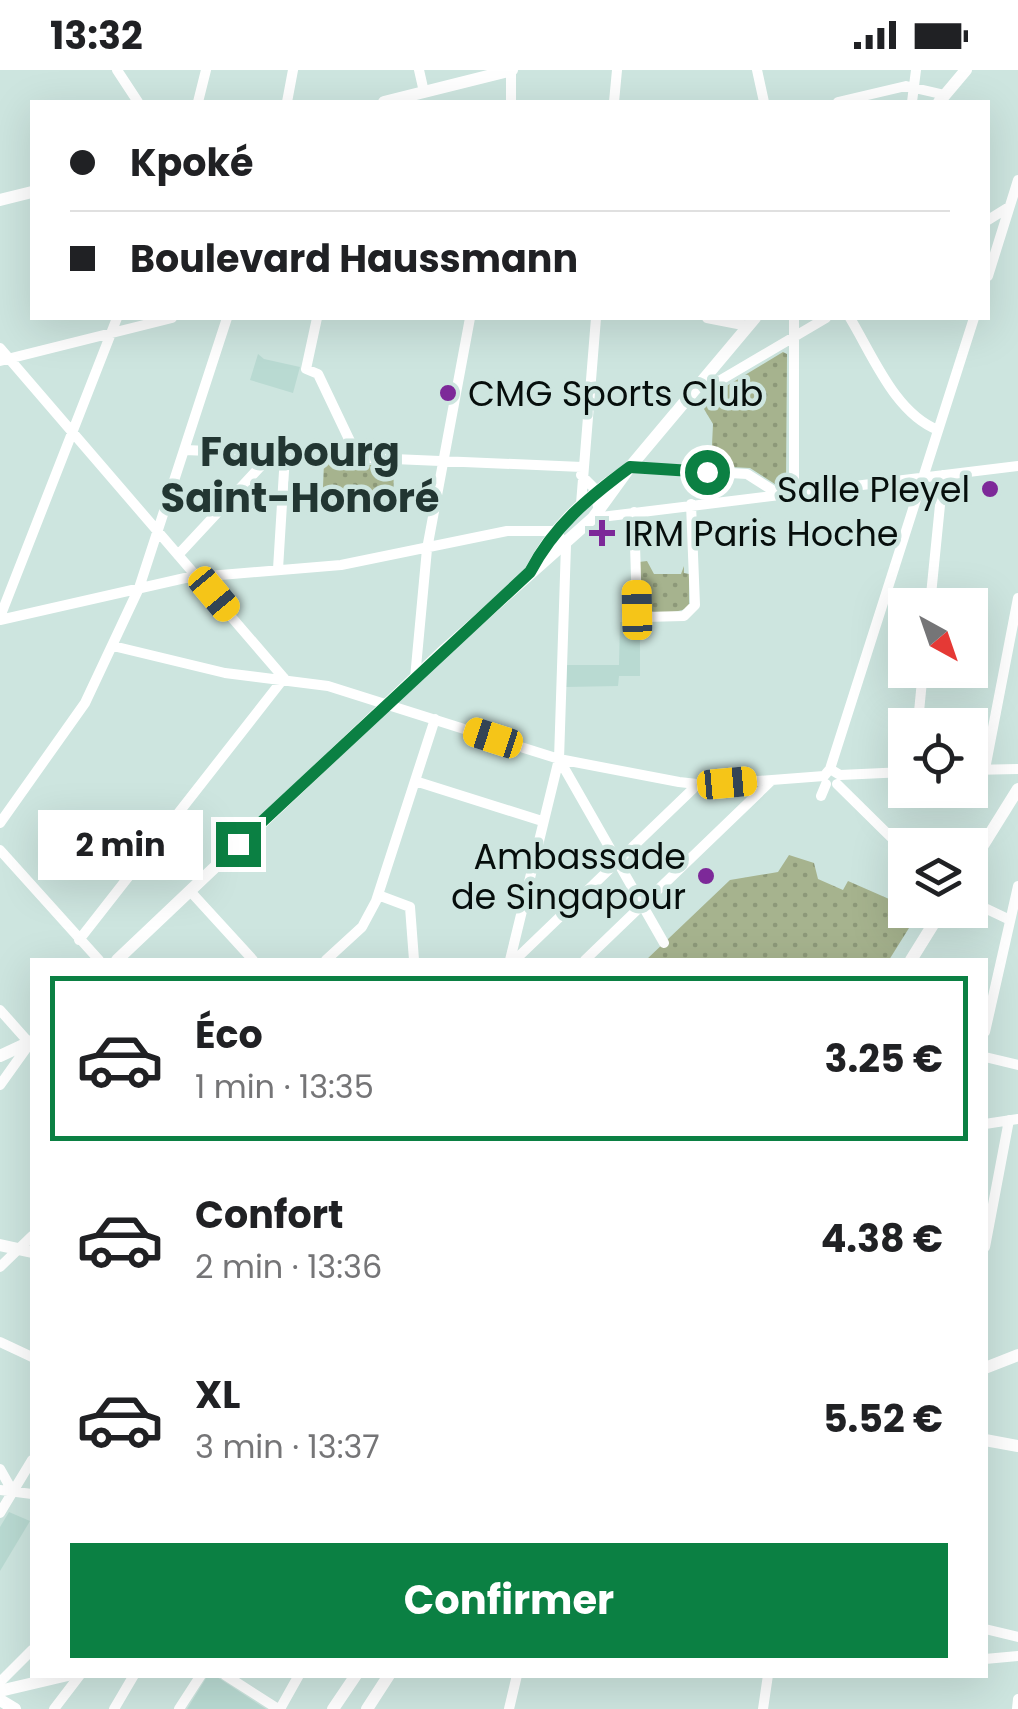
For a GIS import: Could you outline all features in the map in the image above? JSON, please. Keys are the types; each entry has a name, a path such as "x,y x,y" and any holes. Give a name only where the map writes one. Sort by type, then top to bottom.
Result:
{"main road":[{"path":"942,99 966,70"},
{"path":"392,100 505,71"},
{"path":"0,200 30,192"},
{"path":"119,958 415,678 596,514 630,467 752,322"},
{"path":"530,572 554,531 595,492 630,467"},
{"path":"988,837 1018,789"},
{"path":"912,958 931,928"},
{"path":"0,1059 30,1044"},
{"path":"0,1246 26,1250"},
{"path":"988,1367 1018,1353"},
{"path":"988,1441 1018,1446"},
{"path":"0,1691 55,1678"},
{"path":"333,1709 354,1678"},
{"path":"368,1709 388,1678"},
{"path":"0,1700 15,1709"}],"street":[{"path":"117,70 137,100"},
{"path":"198,100 206,70"},
{"path":"287,100 294,70"},
{"path":"419,70 424,92"},
{"path":"614,100 617,70"},
{"path":"757,70 764,100"},
{"path":"912,100 916,70"},
{"path":"505,71 510,100"},
{"path":"848,100 914,86 942,99"},
{"path":"990,270 1018,180"},
{"path":"990,219 1014,203"},
{"path":"0,619 116,320"},
{"path":"5,360 164,320"},
{"path":"0,823 84,703 140,588 160,536 226,320"},
{"path":"317,320 306,369 318,374 358,458"},
{"path":"415,678 426,549 470,320"},
{"path":"581,504 596,320"},
{"path":"794,320 794,492"},
{"path":"705,377 720,381 823,320"},
{"path":"851,320 906,408 938,430"},
{"path":"822,796 831,778 973,320"},
{"path":"0,348 5,360 284,678"},
{"path":"186,450 582,471"},
{"path":"178,555 278,454"},
{"path":"278,454 278,569"},
{"path":"582,471 595,492 596,514 1018,466"},
{"path":"630,467 740,474 778,494"},
{"path":"740,474 740,498"},
{"path":"932,588 943,475"},
{"path":"634,512 637,610 644,617 684,616 695,605 691,504"},
{"path":"0,619 198,576 359,562 507,531 554,531 566,544 555,776 542,820 515,958"},
{"path":"988,753 1018,598"},
{"path":"113,646 224,673 284,678 388,704 572,762 697,785 888,773"},
{"path":"79,940 284,678"},
{"path":"328,958 362,927 378,895 435,719"},
{"path":"556,755 664,943"},
{"path":"988,769 1018,769"},
{"path":"831,778 888,834"},
{"path":"588,958 774,779"},
{"path":"415,780 542,820"},
{"path":"517,958 697,785"},
{"path":"0,850 96,958"},
{"path":"988,1019 1018,886"},
{"path":"190,891 251,958"},
{"path":"378,895 410,907 414,958"},
{"path":"988,910 1010,920"},
{"path":"0,1010 30,1041"},
{"path":"0,1085 30,1045"},
{"path":"988,1058 1018,1064"},
{"path":"0,1059 14,1065"},
{"path":"988,1123 1014,1119 988,1231"},
{"path":"0,1267 26,1250"},
{"path":"0,1342 30,1355"},
{"path":"0,1513 23,1493 30,1467"},
{"path":"0,1469 23,1493"},
{"path":"0,1490 23,1493"},
{"path":"989,1631 1018,1637"},
{"path":"0,1682 30,1652"},
{"path":"988,1659 1018,1656"},
{"path":"54,1709 78,1678"},
{"path":"114,1709 132,1678"},
{"path":"179,1709 199,1678"},
{"path":"230,1678 279,1709 297,1678"},
{"path":"509,1709 517,1678"},
{"path":"763,1709 768,1678"},
{"path":"1017,1709 1018,1699"}],"shaded area":[{"path":"783,352 787,354 786,484 778,486 750,468 711,466 713,424 704,409 720,390"},
{"path":"258,354 264,359 300,367 293,393 250,380"},
{"path":"324,463 394,466 393,505 374,500 353,502 352,511 322,510"},
{"path":"647,561 654,574 681,574 684,566 684,573 689,574 689,607 666,613 641,607 639,562"},
{"path":"620,622 640,622 640,676 619,676 618,686 566,687 567,665 619,665"},
{"path":"789,855 814,863 818,879 843,890 848,881 888,899 888,928 909,928 890,958 648,958 730,880 778,872"},
{"path":"9,1512 30,1521 0,1571 0,1527"},
{"path":"206,1678 219,1678 266,1709 187,1709"}],"place":[{"name":"CMG Sports Club","path":"448,393"},
{"name":"Salle Pleyel","path":"990,489"},
{"name":"IRM Paris Hoche","path":"602,533"},
{"name":"Ambassade de Singapour","path":"706,876"}],"district":[{"name":"Faubourg Saint-Honoré","path":"300,475"}],"route":[{"path":"238,844 530,572 554,531 581,504 630,467 707,472"}]}
